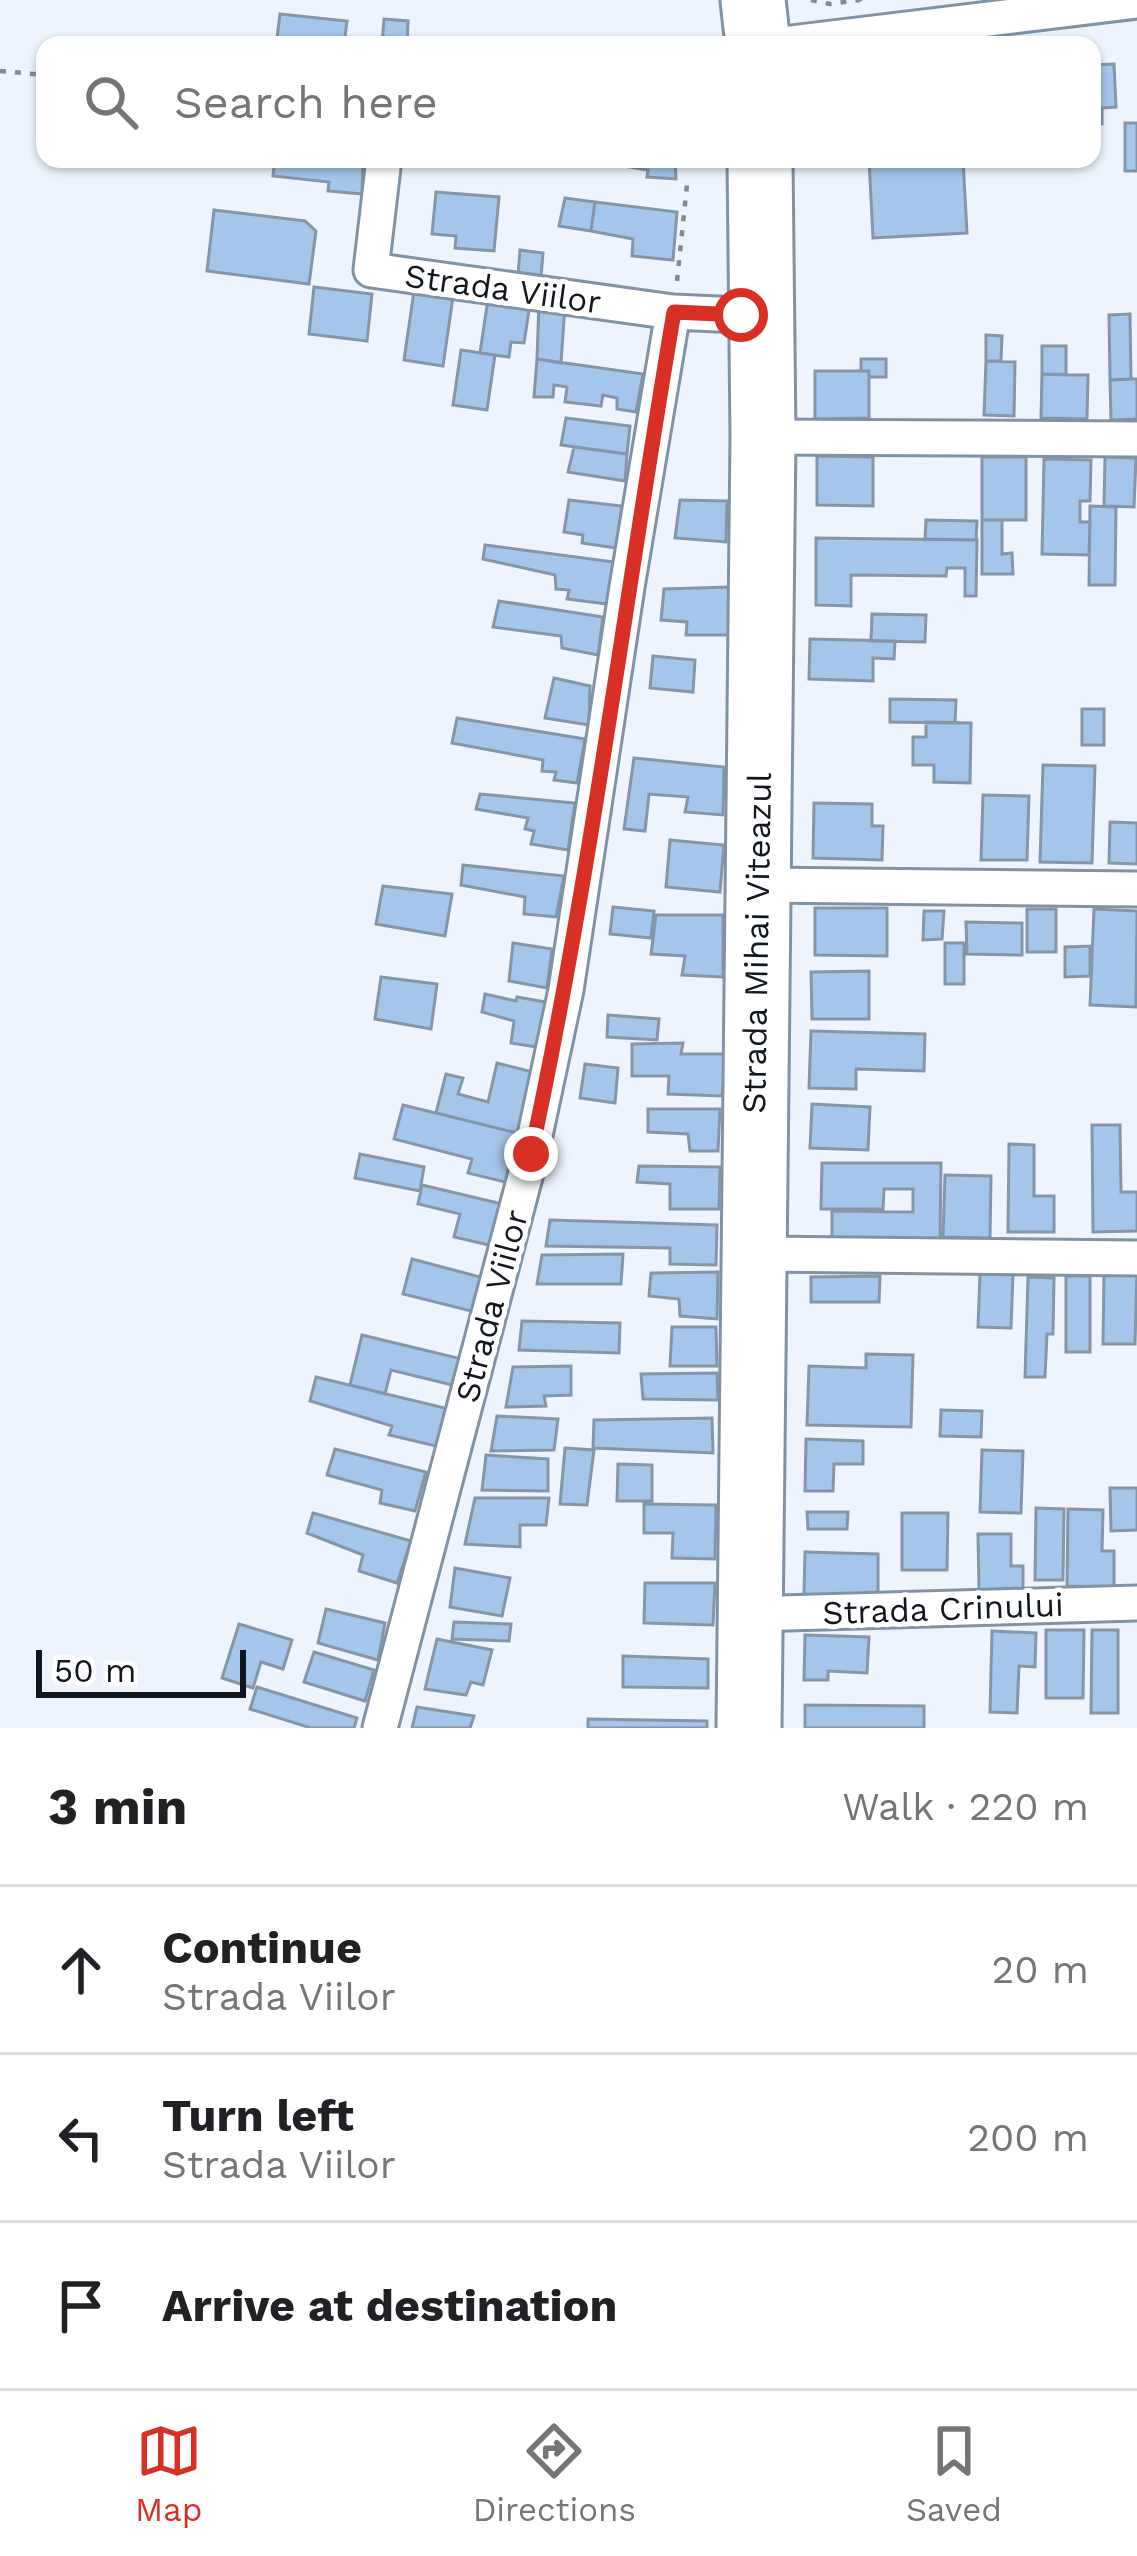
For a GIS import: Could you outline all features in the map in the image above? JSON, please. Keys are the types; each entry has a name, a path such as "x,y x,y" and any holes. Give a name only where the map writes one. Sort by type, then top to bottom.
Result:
{"highway":[{"path":"753,0 757,36"},
{"name":"Strada Mihai Viteazul","path":"748,1728 763,437 760,168"}],"street":[{"path":"849,36 1137,1"},
{"name":"Strada Viilor","path":"383,168 371,270 674,312 762,316"},
{"name":"Strada Viilor","path":"380,1728 531,1154 562,1013 674,312"},
{"path":"763,437 1137,439"},
{"path":"757,885 1137,889"},
{"path":"752,1254 1137,1258"},
{"name":"Strada Crinului","path":"749,1614 1137,1603"}],"path":[{"path":"0,71 36,74"},
{"path":"674,312 687,185"}],"building":[{"path":"280,14 347,21 345,36 277,36"},
{"path":"384,19 408,21 407,36 383,36"},
{"path":"1114,64 1116,107 1102,108 1102,124 1101,124 1101,65"},
{"path":"1125,123 1137,123 1137,171 1125,171"},
{"path":"274,168 363,168 362,194 328,191 329,182 273,176"},
{"path":"636,168 675,168 676,179 647,177 648,170"},
{"path":"869,168 963,168 967,233 873,238"},
{"path":"436,192 499,197 494,251 455,248 456,236 432,234"},
{"path":"565,198 595,202 591,231 559,226"},
{"path":"595,202 677,212 673,260 632,256 633,239 591,231"},
{"path":"214,210 305,221 316,231 309,284 207,271"},
{"path":"520,250 543,253 541,277 518,275"},
{"path":"314,287 372,294 367,341 309,334"},
{"path":"414,291 453,297 443,366 404,360"},
{"path":"488,299 530,304 524,343 511,342 509,357 480,353"},
{"path":"539,303 565,305 561,363 537,359"},
{"path":"1130,314 1131,379 1110,380 1109,315"},
{"path":"986,335 1002,336 1001,361 986,361"},
{"path":"1042,346 1066,346 1066,375 1042,374"},
{"path":"461,350 495,355 487,410 453,405"},
{"path":"537,359 643,374 636,412 617,409 617,398 603,395 601,406 565,402 567,387 554,385 553,397 534,397"},
{"path":"861,359 886,359 886,377 869,377 869,371 861,371"},
{"path":"986,361 1015,362 1014,416 984,415"},
{"path":"815,371 869,371 869,418 815,419"},
{"path":"1042,374 1088,375 1087,419 1041,418"},
{"path":"1137,379 1137,419 1111,420 1110,380"},
{"path":"566,418 630,426 627,454 561,445"},
{"path":"574,447 627,454 625,481 568,472"},
{"path":"817,456 873,457 873,506 817,505"},
{"path":"982,457 1026,457 1026,520 982,520"},
{"path":"1105,457 1136,458 1134,507 1104,506"},
{"path":"1044,459 1091,460 1090,501 1080,501 1080,522 1090,522 1089,555 1042,554"},
{"path":"569,500 622,506 616,548 582,543 583,535 564,532"},
{"path":"680,500 727,501 726,542 675,538"},
{"path":"1090,506 1116,507 1115,585 1089,585"},
{"path":"926,520 977,521 976,540 925,539"},
{"path":"982,520 1002,520 1002,554 1012,553 1013,574 982,574"},
{"path":"816,538 977,540 976,596 965,596 965,568 947,568 946,576 851,575 851,606 816,605"},
{"path":"485,545 614,562 607,604 567,599 569,590 556,589 555,575 483,559"},
{"path":"729,587 731,635 686,635 687,622 661,620 664,589"},
{"path":"499,601 603,617 598,655 562,648 561,636 493,627"},
{"path":"872,614 926,615 925,642 871,641"},
{"path":"810,639 895,641 894,659 873,658 873,681 809,679"},
{"path":"653,656 695,660 693,692 650,688"},
{"path":"554,678 590,686 589,725 545,718"},
{"path":"890,699 956,700 955,723 890,722"},
{"path":"1082,709 1104,709 1104,745 1082,745"},
{"path":"457,718 585,739 577,783 554,780 556,772 542,771 543,760 452,743"},
{"path":"926,722 971,723 970,783 934,782 934,765 913,765 913,737 926,737"},
{"path":"634,758 724,767 723,815 685,812 688,797 649,794 645,831 624,829"},
{"path":"1043,765 1095,766 1092,863 1040,862"},
{"path":"480,794 575,803 568,850 531,844 534,831 525,829 528,818 476,809"},
{"path":"983,795 1029,796 1027,860 981,860"},
{"path":"814,803 872,804 872,826 883,826 882,860 813,858"},
{"path":"1110,822 1137,823 1137,864 1109,863"},
{"path":"670,840 724,845 720,892 666,887"},
{"path":"463,865 564,876 556,917 524,914 525,897 461,885"},
{"path":"383,886 452,894 445,936 376,924"},
{"path":"613,907 654,911 651,938 610,934"},
{"path":"815,908 887,908 887,956 815,955"},
{"path":"1027,909 1056,909 1056,952 1027,952"},
{"path":"1094,909 1137,911 1136,1007 1090,1005"},
{"path":"924,911 944,911 942,939 923,940"},
{"path":"656,915 723,915 723,977 682,975 685,956 651,954"},
{"path":"966,922 1022,923 1022,955 967,954"},
{"path":"513,943 552,949 547,988 509,981"},
{"path":"945,943 964,943 964,984 945,984"},
{"path":"1090,946 1090,976 1065,977 1065,947"},
{"path":"869,971 869,1019 812,1019 811,972"},
{"path":"381,977 437,984 431,1029 375,1019"},
{"path":"485,994 551,1003 543,1048 511,1043 514,1021 482,1012"},
{"path":"608,1015 659,1019 657,1040 607,1037"},
{"path":"811,1031 925,1034 924,1071 856,1069 856,1089 809,1088"},
{"path":"683,1043 681,1054 727,1054 722,1096 668,1094 669,1076 632,1076 632,1044"},
{"path":"497,1063 541,1074 525,1135 436,1113 446,1074 463,1078 458,1094 488,1102"},
{"path":"585,1064 618,1068 615,1103 580,1098"},
{"path":"812,1104 870,1107 868,1150 810,1148"},
{"path":"403,1105 525,1135 513,1184 468,1173 472,1159 394,1139"},
{"path":"648,1109 720,1109 718,1151 690,1151 688,1134 648,1132"},
{"path":"1092,1125 1120,1125 1121,1192 1137,1192 1137,1231 1093,1232"},
{"path":"1009,1144 1034,1145 1034,1196 1054,1196 1054,1232 1008,1232"},
{"path":"360,1154 424,1167 420,1191 355,1178"},
{"path":"822,1163 941,1163 940,1240 832,1239 832,1211 913,1212 913,1189 884,1189 883,1209 821,1209"},
{"path":"639,1166 720,1167 719,1209 670,1209 670,1184 637,1182"},
{"path":"945,1175 991,1176 990,1238 943,1237"},
{"path":"422,1185 507,1205 497,1247 454,1237 460,1214 418,1204"},
{"path":"550,1220 717,1225 716,1265 670,1264 670,1248 546,1246"},
{"path":"623,1254 621,1284 537,1284 542,1255"},
{"path":"412,1259 484,1278 475,1312 403,1294"},
{"path":"718,1272 717,1319 680,1316 679,1299 649,1296 651,1273"},
{"path":"1104,1272 1137,1272 1135,1344 1103,1344"},
{"path":"980,1273 1013,1274 1011,1328 978,1327"},
{"path":"880,1276 879,1302 811,1302 811,1277"},
{"path":"1066,1276 1090,1276 1090,1352 1066,1352"},
{"path":"1028,1277 1054,1278 1053,1334 1047,1334 1045,1377 1025,1377"},
{"path":"522,1321 620,1323 619,1353 519,1350"},
{"path":"672,1327 716,1327 717,1366 670,1366"},
{"path":"362,1335 462,1359 456,1386 391,1370 385,1394 350,1385"},
{"path":"866,1354 913,1355 911,1427 807,1425 809,1366 866,1368"},
{"path":"571,1366 571,1395 544,1396 546,1406 506,1407 513,1367"},
{"path":"717,1373 718,1400 643,1399 641,1374"},
{"path":"316,1377 449,1409 440,1447 389,1435 392,1426 310,1401"},
{"path":"941,1410 982,1411 981,1437 940,1436"},
{"path":"497,1416 558,1419 554,1450 491,1451"},
{"path":"712,1418 713,1453 593,1448 594,1420"},
{"path":"806,1439 863,1441 863,1464 834,1464 833,1491 805,1491"},
{"path":"565,1448 594,1450 587,1505 560,1504"},
{"path":"335,1449 426,1472 415,1511 380,1503 382,1490 327,1475"},
{"path":"982,1450 1023,1451 1021,1513 980,1512"},
{"path":"486,1455 548,1459 548,1491 482,1490"},
{"path":"618,1464 652,1465 652,1501 617,1501"},
{"path":"1110,1488 1137,1488 1137,1530 1111,1531"},
{"path":"475,1498 549,1498 546,1525 520,1525 520,1547 465,1544"},
{"path":"644,1504 716,1505 715,1559 672,1558 673,1533 644,1533"},
{"path":"1036,1508 1064,1509 1063,1580 1035,1580"},
{"path":"1068,1509 1103,1510 1102,1551 1114,1551 1114,1587 1067,1586"},
{"path":"807,1512 848,1512 847,1529 808,1529"},
{"path":"313,1513 411,1541 397,1583 359,1571 363,1555 307,1533"},
{"path":"902,1513 948,1513 947,1570 902,1570"},
{"path":"978,1534 1011,1534 1011,1566 1023,1566 1023,1589 979,1590"},
{"path":"805,1552 878,1554 878,1595 804,1595"},
{"path":"455,1568 510,1578 502,1616 450,1607"},
{"path":"645,1583 715,1583 713,1625 644,1623"},
{"path":"326,1609 385,1623 378,1660 318,1643"},
{"path":"454,1622 511,1624 509,1641 452,1639"},
{"path":"239,1624 292,1640 283,1669 261,1662 253,1688 222,1678"},
{"path":"1046,1630 1084,1630 1083,1698 1046,1698"},
{"path":"1092,1630 1118,1630 1118,1713 1091,1713"},
{"path":"992,1631 1036,1633 1035,1667 1019,1666 1017,1713 990,1712"},
{"path":"805,1635 869,1637 867,1673 828,1671 828,1680 804,1680"},
{"path":"437,1639 492,1650 483,1685 471,1682 466,1695 425,1689"},
{"path":"314,1652 374,1670 365,1701 304,1682"},
{"path":"623,1656 708,1659 708,1688 623,1687"},
{"path":"257,1687 357,1718 354,1728 311,1728 250,1709"},
{"path":"805,1705 924,1706 924,1728 805,1728"},
{"path":"417,1707 474,1716 470,1728 412,1728"},
{"path":"588,1719 707,1721 707,1728 588,1728"}],"route":[{"path":"531,1154 566,990 674,312 741,315"}]}
